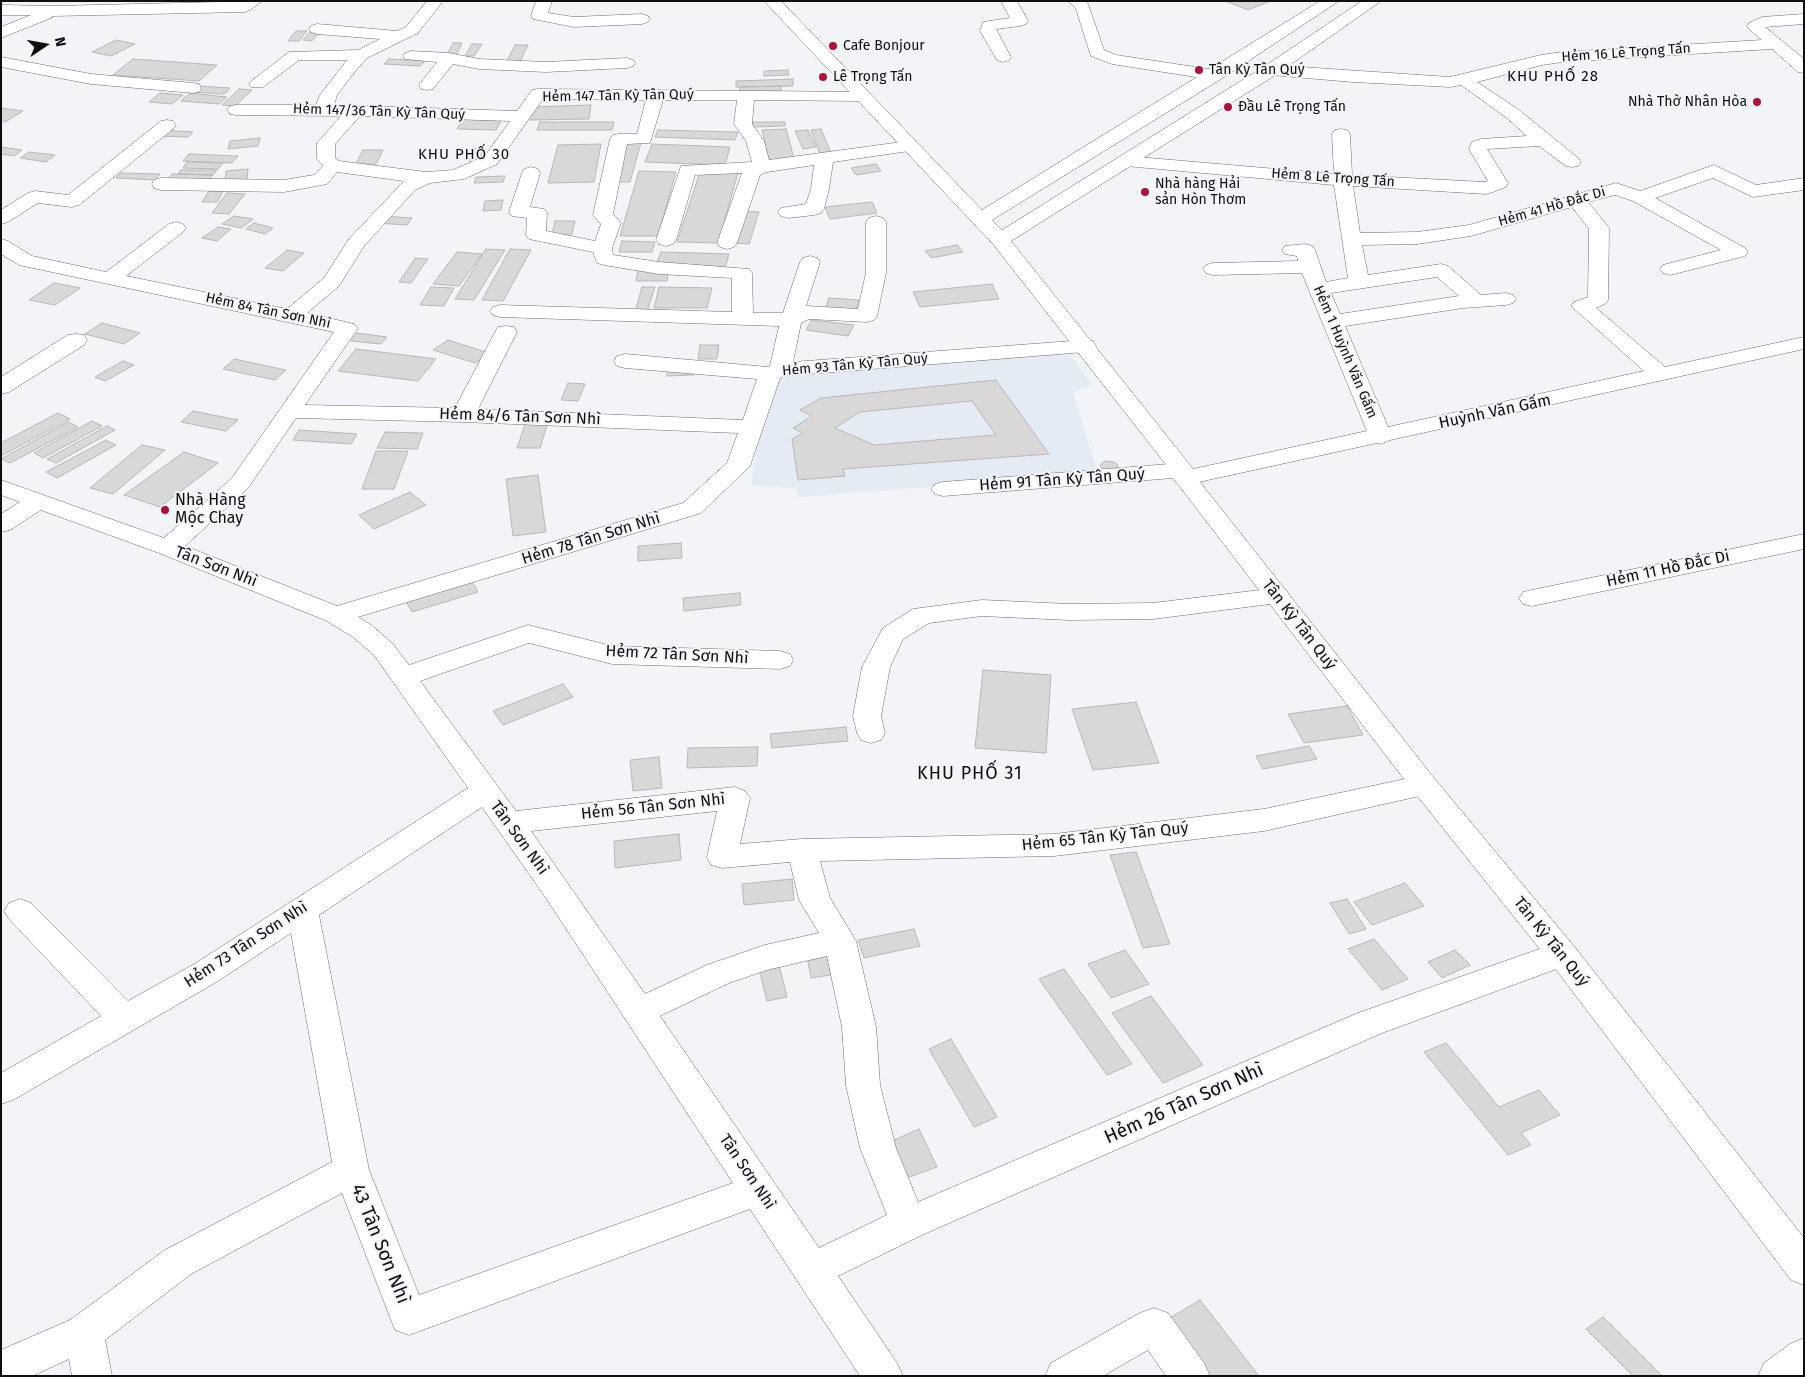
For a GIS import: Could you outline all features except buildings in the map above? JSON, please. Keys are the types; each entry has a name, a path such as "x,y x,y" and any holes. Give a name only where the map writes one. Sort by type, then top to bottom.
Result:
{"street":[{"path":"1,10 53,11 245,7 254,1"},
{"path":"257,83 295,55 361,55 412,30 435,1"},
{"path":"544,1 539,16 574,22 642,19"},
{"name":"Tân Kỳ Tân Quý","path":"772,1 1000,240 1085,346 1424,784 1562,954 1804,1268"},
{"path":"1003,57 988,31 989,25 1020,21 1008,1"},
{"path":"1076,1 1083,7 1097,53 1112,59 1215,75"},
{"path":"981,219 1331,1"},
{"path":"1000,240 1271,70 1373,1"},
{"path":"1,33 53,11"},
{"path":"1804,20 1762,22 1756,25 1756,28 1804,68"},
{"path":"317,29 402,36"},
{"name":"Hẻm 16 Lê Trọng Tấn","path":"1271,70 1428,82 1464,80 1562,57 1775,44"},
{"path":"323,110 330,95 361,55"},
{"path":"411,56 449,58 479,64 546,67 627,63"},
{"path":"427,86 449,58"},
{"path":"1,62 91,79 192,88"},
{"path":"538,94 546,67"},
{"path":"1464,80 1513,114 1572,162"},
{"name":"Hẻm 147 Tân Kỳ Tân Quý","path":"292,316 332,282 356,243 408,186 426,178 457,174 491,160 538,94 861,96"},
{"path":"656,95 644,139 619,139 603,215 611,223 602,248 604,259 659,268 742,273 743,319"},
{"path":"746,95 743,124 756,142 762,167"},
{"name":"Hẻm 147/36 Tân Kỳ Tân Quý","path":"236,110 323,110 522,116"},
{"path":"354,112 326,143 326,159 334,166 426,178"},
{"path":"1,218 34,197 72,201 167,124"},
{"path":"1341,134 1343,180 1350,238 1359,282"},
{"name":"Hẻm 8 Lê Trọng Tấn","path":"1126,161 1343,180 1486,188 1499,183 1478,149 1481,144 1543,140"},
{"path":"666,240 687,170 762,167 909,146"},
{"path":"788,212 814,209 820,189 824,159"},
{"path":"161,184 284,186 320,180 334,166"},
{"path":"727,243 752,172 762,167"},
{"path":"1640,197 1714,171 1753,191 1804,184"},
{"path":"531,173 519,212 537,214 536,235 602,248"},
{"name":"Hẻm 41 Hồ Đắc Di","path":"1350,238 1417,238 1471,230 1616,189 1640,197 1738,252 1670,269"},
{"path":"1576,200 1599,228 1598,300 1581,306 1661,375"},
{"path":"500,311 791,320 804,312 867,316 876,273 876,222"},
{"path":"109,278 176,228"},
{"name":"Hẻm 84 Tân Sơn Nhì","path":"1,245 26,261 347,328 240,483 168,548"},
{"name":"Hẻm 1 Huỳnh Văn Gấm","path":"1292,250 1305,250 1318,289 1381,437"},
{"name":"Hẻm 78 Tân Sơn Nhì","path":"336,615 692,508 738,466 750,427 775,372 810,262"},
{"name":"Hẻm 1 Huỳnh Văn Gấm","path":"1213,269 1310,267"},
{"path":"1318,289 1441,270 1476,301"},
{"path":"1332,322 1476,301 1506,299"},
{"path":"463,415 506,332"},
{"path":"1,387 76,340"},
{"name":"Huỳnh Văn Gấm","path":"1183,474 1381,437 1804,343"},
{"name":"Hẻm 93 Tân Kỳ Tân Quý","path":"625,361 775,372 1085,346"},
{"name":"Hẻm 84/6 Tân Sơn Nhì","path":"290,411 463,415 750,427"},
{"name":"Hẻm 91 Tân Kỳ Tân Quý","path":"943,489 1183,474"},
{"name":"Tân Sơn Nhì","path":"1,487 168,548 336,615 362,631 383,649 510,823 883,1376"},
{"path":"1,525 39,501"},
{"name":"Hẻm 11 Hồ Đắc Di","path":"1532,598 1804,541"},
{"path":"872,733 867,716 876,667 892,634 922,615 982,608 1068,612 1153,611 1277,596"},
{"name":"Hẻm 72 Tân Sơn Nhì","path":"403,677 528,634 612,655 780,660"},
{"name":"Hẻm 65 Tân Kỳ Tân Quý","path":"722,857 802,850 1054,845 1264,820 1424,784"},
{"name":"Hẻm 73 Tân Sơn Nhì","path":"1,1090 207,972 485,791"},
{"name":"Hẻm 56 Tân Sơn Nhì","path":"510,823 735,798 722,857"},
{"path":"802,850 815,900 840,941 859,1027 863,1085 878,1148 910,1223"},
{"name":"43 Tân Sơn Nhì","path":"302,909 350,1170 409,1317 759,1190"},
{"path":"20,911 125,1019"},
{"path":"639,1012 718,974 765,958 840,941"},
{"name":"Hẻm 26 Tân Sơn Nhì","path":"813,1270 910,1223 1370,1023 1562,954"},
{"path":"1,1370 84,1333 178,1262 350,1170"},
{"path":"1065,1376 1154,1326 1190,1376"},
{"path":"84,1333 92,1376"},
{"path":"1778,1376 1804,1357"}],"shaded area":[{"path":"1066,350 1093,385 1073,392 1098,474 798,497 797,488 751,485 767,375"}],"place":[{"name":"Cafe Bonjour","path":"833,46"},
{"name":"Tân Kỳ Tân Quý","path":"1199,70"},
{"name":"Lê Trọng Tấn","path":"823,77"},
{"name":"Nhà Thờ Nhân Hòa","path":"1757,102"},
{"name":"Đầu Lê Trọng Tấn","path":"1228,107"},
{"name":"Nhà hàng Hải sản Hòn Thơm","path":"1145,192"},
{"name":"Nhà Hàng Mộc Chay","path":"165,510"}],"district":[{"name":"KHU PHỐ 28","path":"1553,77"},
{"name":"KHU PHỐ 30","path":"464,155"},
{"name":"KHU PHỐ 31","path":"970,774"}]}
